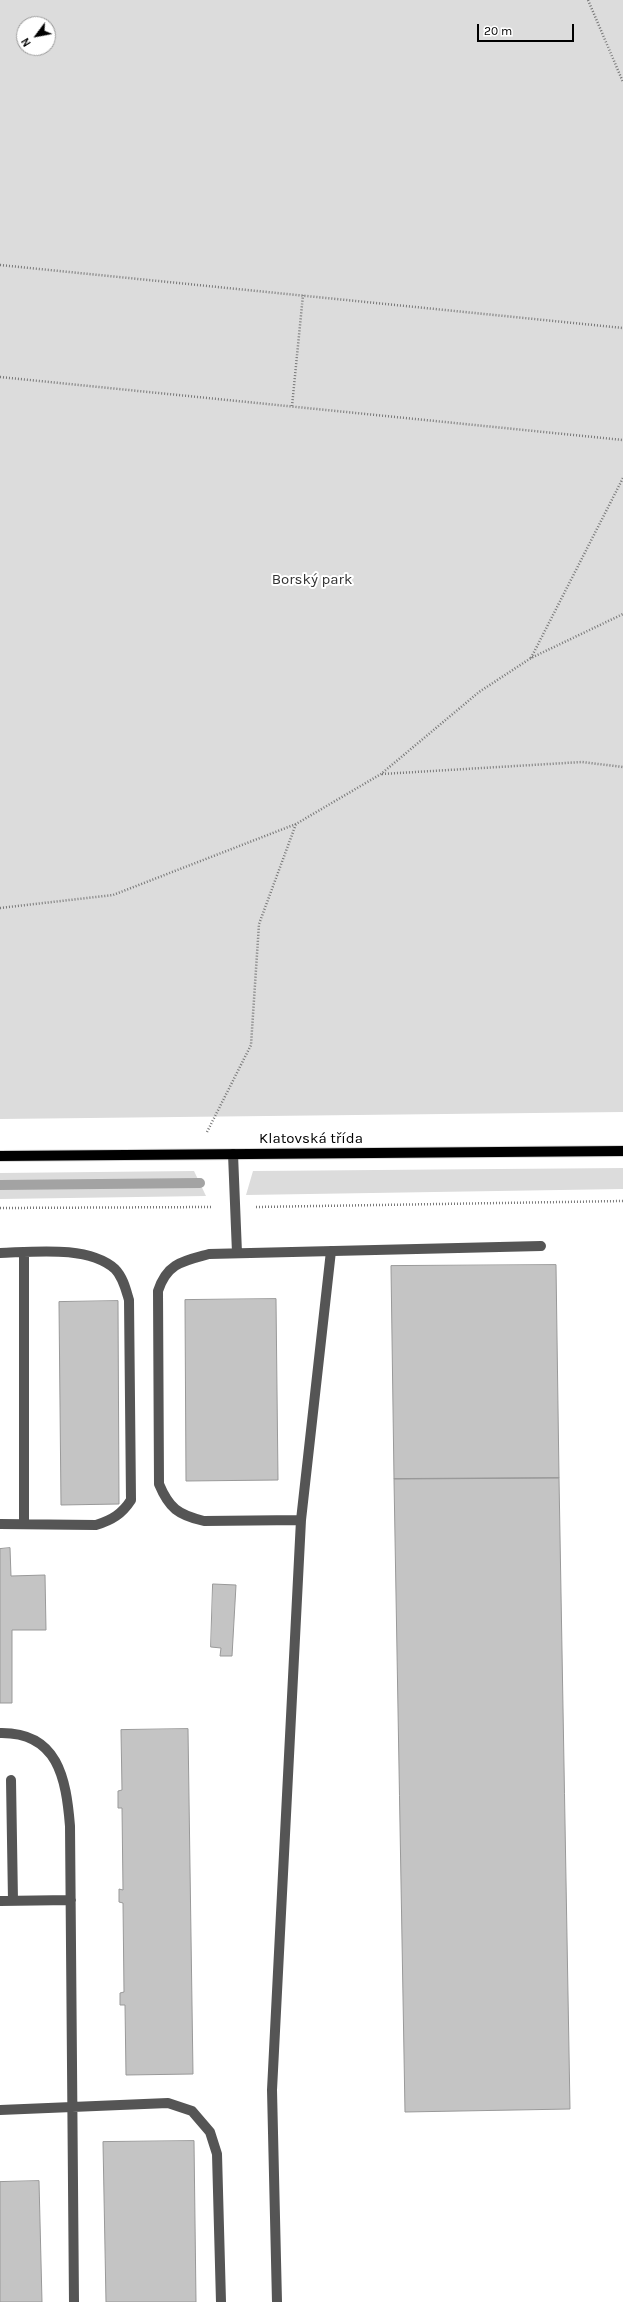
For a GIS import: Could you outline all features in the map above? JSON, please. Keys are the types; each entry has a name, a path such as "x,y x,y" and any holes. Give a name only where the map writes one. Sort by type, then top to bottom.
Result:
{"main road":[{"name":"Klatovská třída","path":"0,1156 623,1151"}],"lane":[{"path":"233,1154 237,1253"},
{"path":"301,1520 204,1521 189,1518 176,1511 166,1500 159,1484 158,1291 162,1278 171,1268 184,1261 209,1254 541,1246"},
{"path":"0,1253 70,1251 98,1260 115,1269 124,1282 129,1300 131,1500 124,1512 110,1520 96,1524 0,1524"},
{"path":"277,2302 272,2090 301,1520 331,1251"},
{"path":"24,1253 24,1524"},
{"path":"0,1733 33,1737 48,1750 59,1768 67,1790 70,1826 74,2302"},
{"path":"11,1780 13,1901"},
{"path":"0,1901 71,1900"},
{"path":"0,2110 168,2103 192,2111 210,2132 217,2154 221,2302"}],"path":[{"path":"588,0 623,82"},
{"path":"0,265 623,328"},
{"path":"292,406 303,295"},
{"path":"0,377 623,440"},
{"path":"531,658 623,478"},
{"path":"0,908 113,895 296,824 381,774 480,692 531,658 623,614"},
{"path":"381,774 582,762 623,767"},
{"path":"196,1154 251,1045 259,924 296,824"},
{"path":"0,1208 235,1207 623,1201"}],"green space":[{"name":"Borský park","path":"0,0 623,0 623,1112 0,1119"},
{"path":"623,1168 623,1189 246,1195 253,1171"},
{"path":"194,1171 206,1196 0,1199 0,1173"}],"building":[{"path":"556,1265 559,1478 394,1479 391,1266"},
{"path":"276,1299 278,1480 186,1481 185,1300"},
{"path":"118,1301 119,1504 61,1505 59,1302"},
{"path":"559,1478 570,2109 405,2112 394,1479"},
{"path":"10,1548 11,1576 45,1575 46,1630 12,1630 12,1703 0,1703 0,1549"},
{"path":"213,1584 236,1585 232,1656 220,1656 221,1648 211,1647"},
{"path":"188,1729 193,2074 126,2075 125,2005 120,2005 120,1993 124,1992 123,1903 119,1902 119,1889 123,1890 122,1808 118,1808 118,1791 122,1790 121,1730"},
{"path":"194,2141 196,2302 106,2302 103,2142"},
{"path":"39,2181 42,2302 0,2302 0,2182"}],"waterway":[{"path":"0,1185 200,1183"}]}
